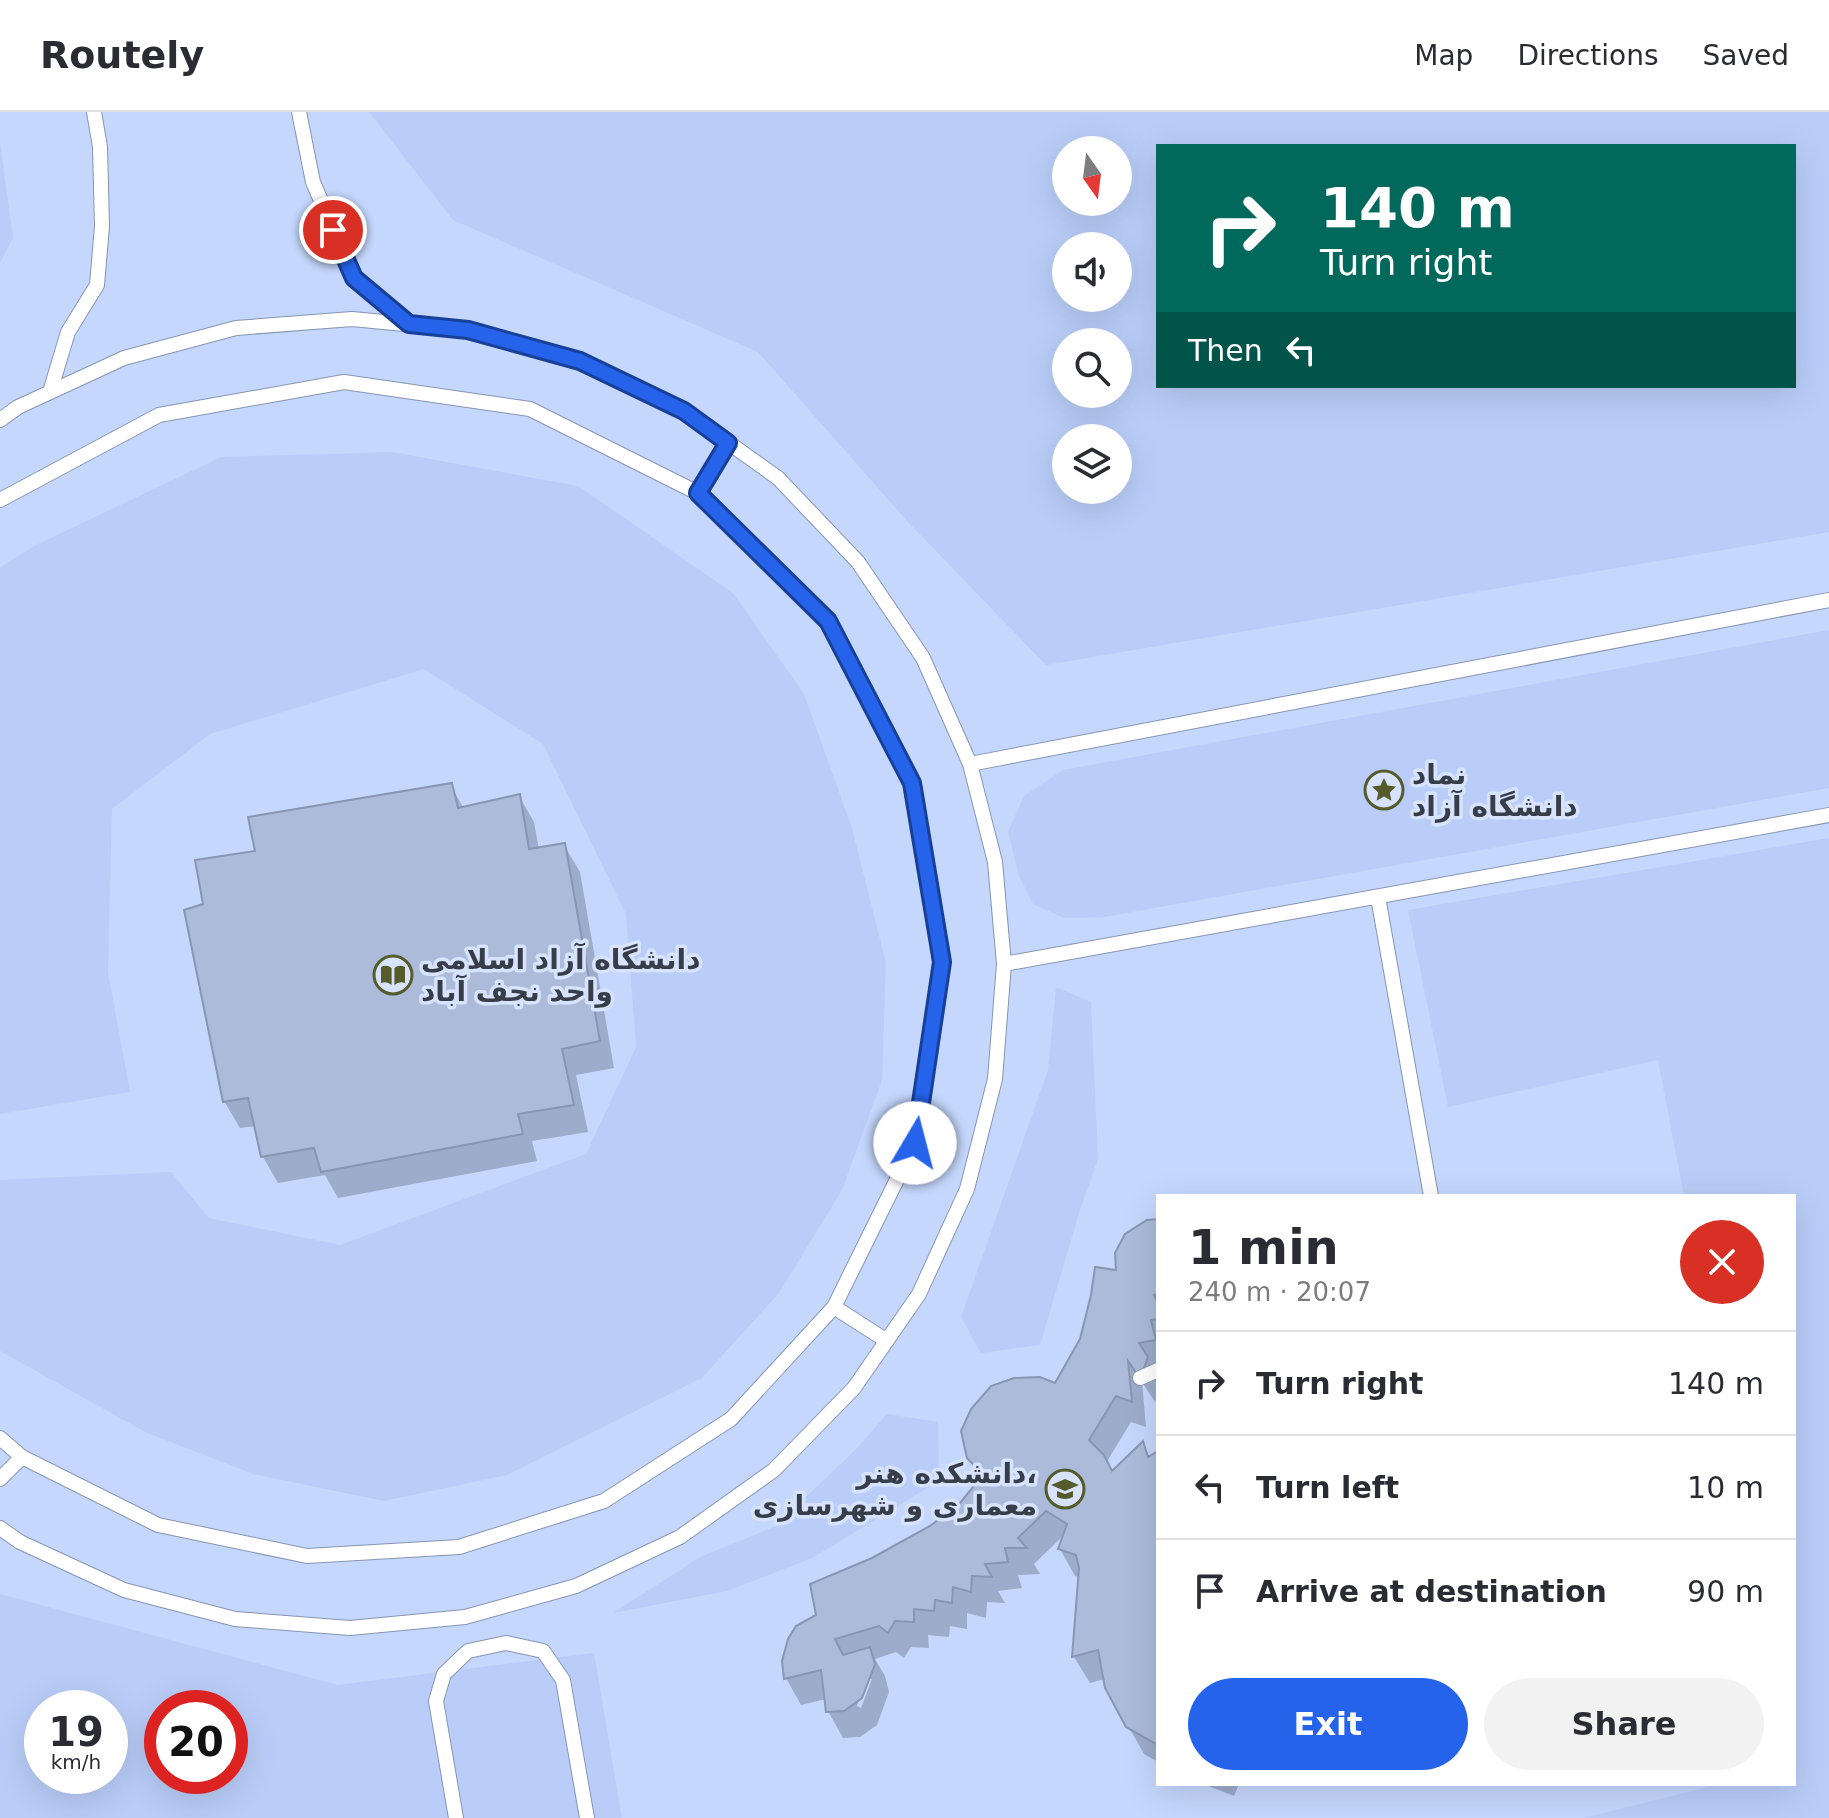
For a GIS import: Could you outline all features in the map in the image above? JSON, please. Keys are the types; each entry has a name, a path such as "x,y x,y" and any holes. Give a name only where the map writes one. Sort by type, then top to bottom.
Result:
{"lane":[{"path":"50,392 68,332 97,285 102,226 100,147 94,112"},
{"path":"299,112 313,182 354,278 409,324"},
{"path":"0,420 18,407 124,358 236,328 352,319 468,330 580,361 684,411 778,478 858,562 923,658 970,764 995,862 1004,964 995,1079 967,1189 919,1294 854,1388 774,1470 680,1537 576,1586 465,1617 350,1628 235,1619 124,1590 20,1542 0,1528"},
{"path":"0,500 159,415 344,382 530,409 698,493 828,621 912,783 942,962 915,1143 834,1307 731,1419 604,1501 459,1547 307,1556 158,1525 22,1457 0,1438"},
{"path":"698,493 728,443"},
{"path":"970,764 1829,600"},
{"path":"1004,964 1829,815"},
{"path":"1378,897 1431,1194"},
{"path":"834,1307 887,1341"},
{"path":"1140,1378 1156,1371"},
{"path":"0,1479 22,1457"},
{"path":"456,1818 436,1701 444,1674 468,1651 506,1643 543,1651 563,1680 587,1818"}],"shaded area":[{"path":"0,112 1829,112 1829,1818 0,1818"},
{"path":"369,112 1829,112 1829,532 1046,665 907,521 758,352 453,220"},
{"path":"0,142 13,238 0,263"},
{"path":"392,452 578,486 733,593 804,694 852,828 886,963 882,1080 842,1190 779,1293 702,1378 507,1475 384,1501 253,1474 145,1432 0,1351 0,1180 171,1172 209,1218 340,1245 586,1154 636,1047 626,914 543,744 424,669 210,734 112,809 108,972 130,1092 0,1114 0,567 36,545 221,457"},
{"path":"1829,630 1829,788 1104,917 1064,918 1033,904 1019,876 1008,832 1024,796 1063,770"},
{"path":"1829,838 1829,1818 1583,1818 1711,1786 1796,1786 1796,1194 1684,1194 1658,1060 1448,1107 1408,910"},
{"path":"1056,987 1091,1002 1098,1159 1040,1345 981,1353 961,1317 1048,1070"},
{"path":"887,1414 938,1422 939,1481 812,1558 727,1591 613,1613 700,1557 776,1526 857,1448"},
{"path":"0,1594 338,1685 594,1653 622,1818 0,1818"}],"building":[{"name":"دانشگاه آزاد اسلامی واحد نجف آباد","path":"452,783 458,808 520,794 529,849 565,843 600,1041 562,1049 574,1105 518,1114 523,1134 321,1172 314,1148 261,1157 248,1098 223,1102 184,910 203,904 195,860 255,851 248,817"},
{"name":"دانشکده هنر، معماری و شهرسازی","path":"1156,1219 1156,1319 1151,1320 1156,1340 1139,1343 1148,1357 1140,1378 1128,1361 1132,1402 1116,1396 1089,1440 1104,1455 1112,1471 1143,1441 1148,1457 1156,1452 1156,1744 1126,1727 1105,1688 1098,1650 1072,1657 1079,1568 1076,1555 1058,1549 1067,1524 1046,1511 1018,1538 1027,1548 1005,1548 1008,1562 985,1564 992,1577 972,1576 971,1592 953,1587 952,1603 935,1600 934,1611 914,1609 914,1622 895,1621 888,1633 879,1626 835,1639 843,1655 870,1647 875,1664 862,1698 844,1711 826,1712 821,1670 784,1679 782,1661 788,1639 796,1626 816,1615 810,1584 872,1558 930,1526 960,1503 983,1475 967,1458 961,1431 971,1409 991,1386 1014,1378 1040,1377 1055,1383 1080,1339 1095,1267 1116,1270 1115,1253 1125,1234 1147,1220"}],"place":[{"name":"نماد دانشگاه آزاد","path":"1384,790"},
{"name":"دانشگاه آزاد اسلامی واحد نجف آباد","path":"393,975"},
{"name":"دانشکده هنر، معماری و شهرسازی","path":"1065,1489"}],"route":[{"path":"333,230 354,278 409,324 468,330 580,361 684,411 728,443 698,493 828,621 912,783 942,962 915,1143"}]}
